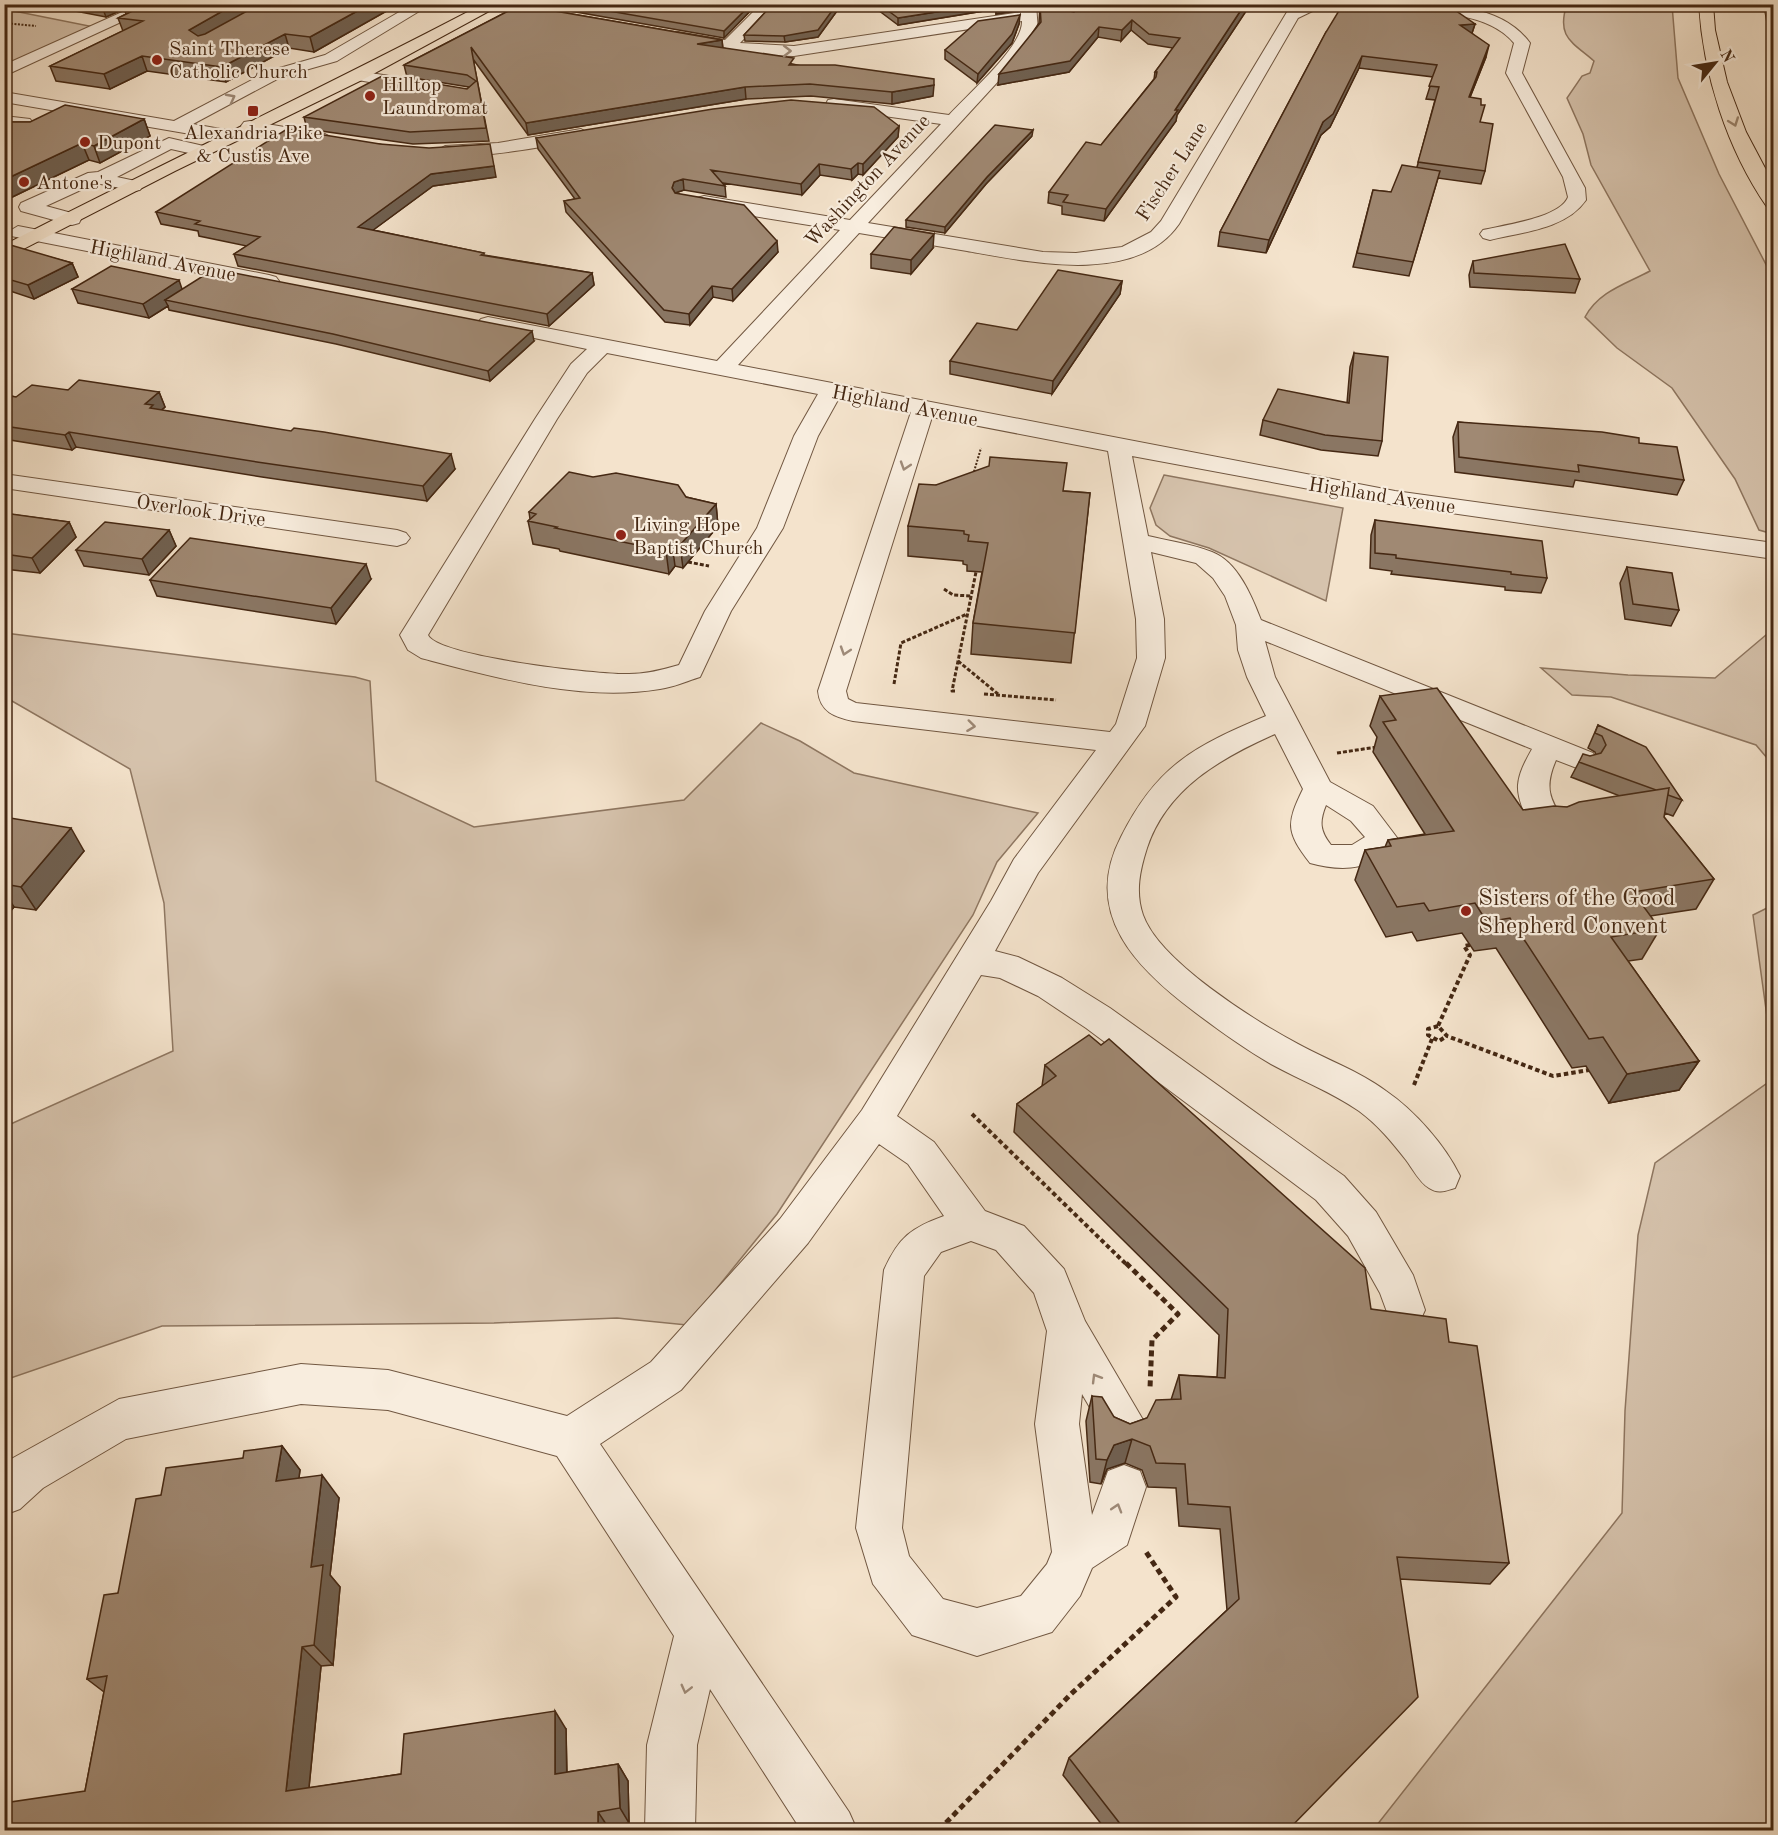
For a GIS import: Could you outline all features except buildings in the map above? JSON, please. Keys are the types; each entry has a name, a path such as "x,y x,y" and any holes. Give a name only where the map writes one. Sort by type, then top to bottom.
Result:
{"main road":[{"path":"1706,4 1707,30 1723,95 1737,131 1773,203"},
{"path":"1772,4 1773,21"},
{"path":"4,253 29,234 72,219 250,126 357,75 494,5"}],"street":[{"path":"4,71 153,4"},
{"path":"179,125 275,74 331,58 424,4"},
{"path":"729,45 770,4"},
{"name":"Fischer Lane","path":"684,198 1043,258 1092,258 1114,255 1146,244 1163,233 1292,15 1320,4"},
{"path":"1401,4 1484,19 1510,30 1522,43 1514,73 1572,177 1578,196 1576,203 1562,213 1490,234"},
{"path":"494,5 570,19"},
{"path":"666,35 729,45 794,51 1029,10"},
{"name":"Washington Avenue","path":"722,369 790,293 856,227 1018,49 1030,31 1029,10"},
{"path":"357,75 441,89"},
{"path":"4,97 179,125 231,136"},
{"path":"818,103 952,120"},
{"path":"4,121 24,123"},
{"path":"250,126 346,142"},
{"path":"432,152 498,148 597,131"},
{"path":"101,178 168,143 202,151"},
{"path":"72,219 28,207 94,177 134,186"},
{"name":"Highland Avenue","path":"29,234 291,285"},
{"name":"Highland Avenue","path":"468,320 832,390 923,410 1395,498 1773,551"},
{"path":"602,346 579,369 552,410 414,635 418,644 431,652 575,680 652,683 670,680 690,671 718,612 770,528 807,436 832,390"},
{"path":"923,410 832,691 832,701 838,708 853,712 1117,743"},
{"path":"571,1438 666,1376 794,1231 875,1121 1005,906 1025,867 1130,726 1151,658 1150,619 1119,447"},
{"name":"Overlook Drive","path":"4,481 396,538"},
{"path":"1136,541 1205,558 1223,573 1238,596 1250,625 1252,650 1282,720 1318,789"},
{"path":"1250,625 1582,760"},
{"path":"1282,720 1224,745 1172,779 1137,833 1129,851 1121,876 1122,902 1139,942 1159,964 1237,1026 1376,1103 1398,1125 1441,1176"},
{"path":"1549,745 1533,774 1537,809 1550,825"},
{"path":"971,961 1006,966 1050,987 1107,1025 1330,1188 1362,1224 1399,1288 1405,1310"},
{"path":"875,1121 921,1153 971,1223 1010,1238 1050,1282 1068,1331 1124,1425"},
{"path":"971,1223 927,1240 904,1270 879,1528 889,1568 929,1618 977,1632 1035,1615 1064,1580 1076,1552 1057,1424 1068,1331"},
{"path":"4,1493 27,1472 119,1420 301,1384 388,1390 571,1438 831,1830"},
{"path":"1076,1552 1111,1529 1124,1487"},
{"path":"670,1830 672,1745 699,1632"}],"path":[{"path":"973,477 982,446"},
{"path":"945,723 976,572"},
{"path":"944,589 953,595 971,596"},
{"path":"902,685 892,684 901,643 967,614"},
{"path":"958,662 999,695"},
{"path":"942,690 963,692"},
{"path":"975,693 1056,700"},
{"path":"1304,759 1383,746"},
{"path":"1398,1125 1432,1039 1428,1029 1438,1026 1470,956 1464,946 1470,945"},
{"path":"1438,1026 1447,1036 1553,1076 1589,1070"},
{"path":"1432,1039 1438,1041 1447,1036"},
{"path":"972,1114 1178,1314 1152,1340 1150,1393"},
{"path":"939,1830 1071,1694 1176,1597 1146,1554 1146,1543"}],"shaded area":[{"path":"1567,4 1672,5 1678,78 1719,174 1773,278 1773,534 1759,530 1735,479 1672,388 1617,348 1585,317 1605,294 1650,271 1591,165 1583,134 1567,98 1582,76 1590,73 1594,61 1568,38 1565,32 1563,24"},
{"path":"4,9 99,28 5,71"},
{"path":"1164,475 1343,508 1326,601 1209,548 1170,536 1156,525 1150,508"},
{"path":"1773,629 1773,765 1756,745 1611,697 1572,695 1541,668 1628,675 1715,678"},
{"path":"5,633 355,677 370,681 376,781 474,827 684,800 761,723 800,741 854,773 1038,813 997,862 973,915 777,1214 687,1325 617,1318 494,1323 162,1326 5,1380 4,1127 173,1051 164,903 130,769 5,697"},
{"path":"1773,905 1773,1060 1753,915"},
{"path":"1773,1079 1773,1830 1373,1830 1622,1513 1625,1411 1638,1235 1655,1163"}],"place":[{"name":"Saint Therese Catholic Church","path":"157,60"},
{"name":"Hilltop Laundromat","path":"370,96"},
{"name":"Alexandria Pike & Custis Ave","path":"253,111"},
{"name":"Dupont","path":"85,142"},
{"name":"Antone's","path":"24,182"},
{"name":"Living Hope Baptist Church","path":"621,535"},
{"name":"Sisters of the Good Shepherd Convent","path":"1466,911"}]}
